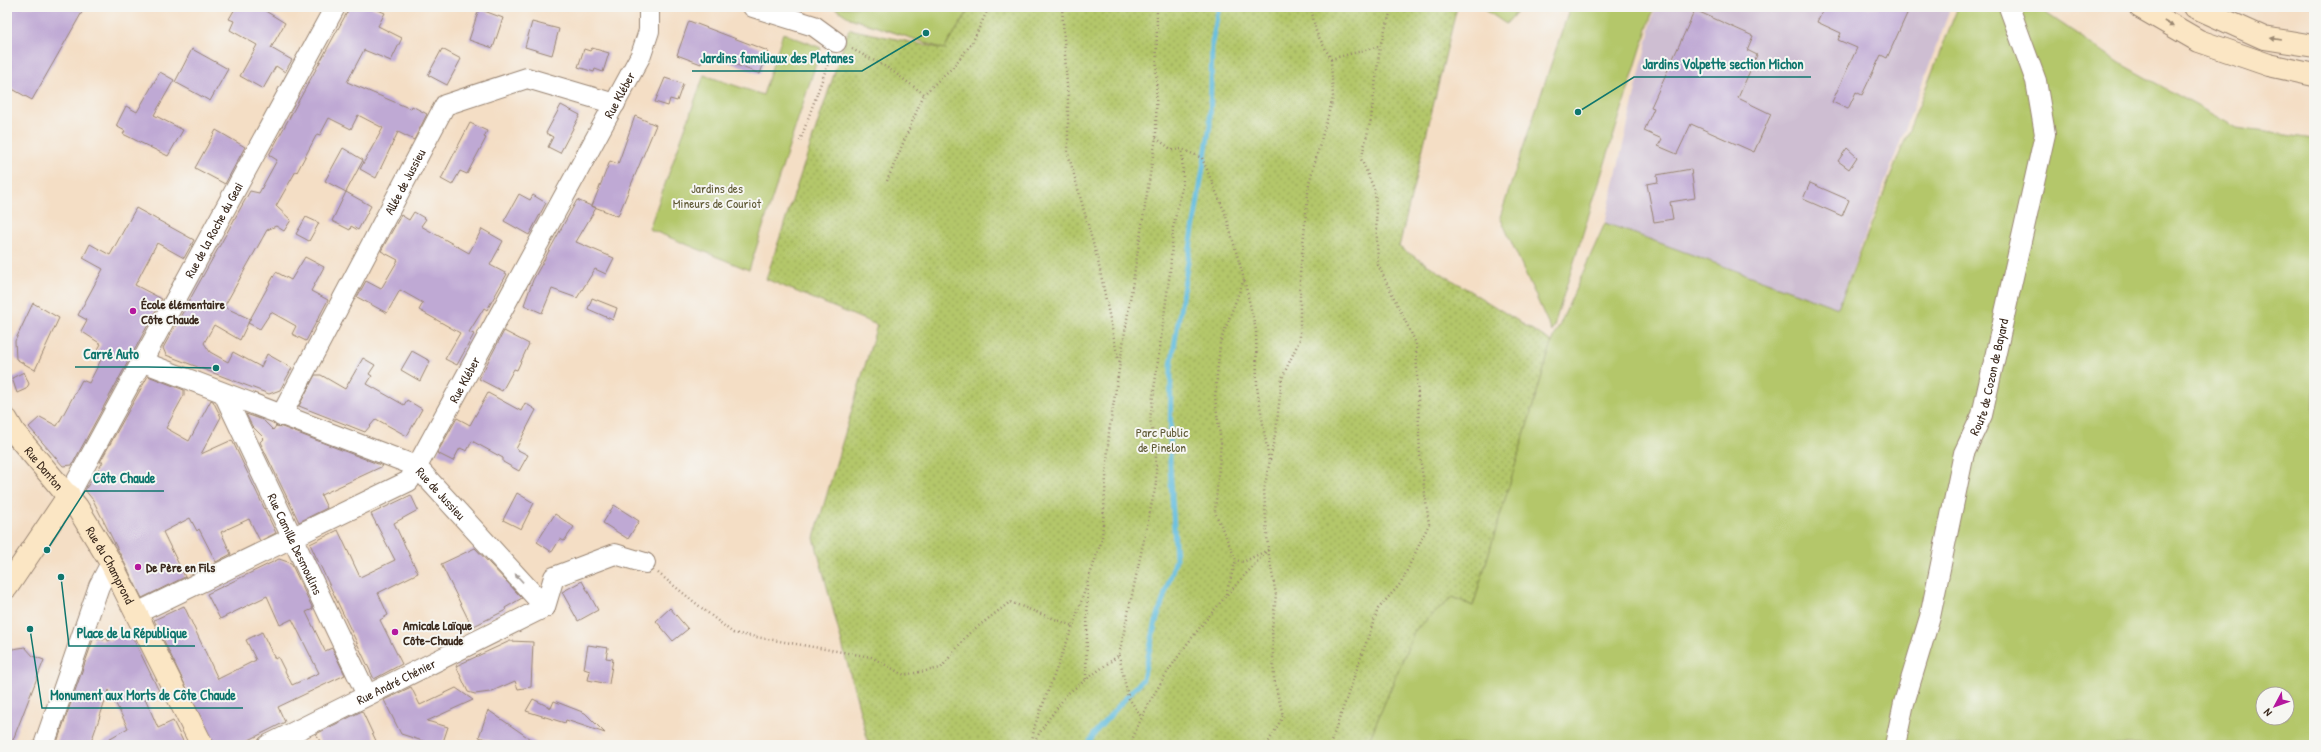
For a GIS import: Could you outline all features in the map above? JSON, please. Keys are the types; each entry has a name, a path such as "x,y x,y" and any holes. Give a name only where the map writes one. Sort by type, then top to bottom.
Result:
{"street":[{"name":"Rue de la Roche du Geai","path":"69,494 143,362 335,7"},
{"name":"Rue Kléber","path":"137,613 409,481 641,55 650,31 649,7"},
{"path":"753,7 814,26 836,42"},
{"name":"Route de Cozon de Bayard","path":"1895,745 1904,703 1930,617 1964,453 1982,414 2045,134 2036,81 2008,7"},
{"path":"2140,7 2199,41 2268,65 2314,75"},
{"path":"2195,7 2264,38 2314,46"},
{"name":"Allée de Jussieu","path":"281,416 445,105 527,78 615,104"},
{"name":"Rue de Jussieu","path":"143,362 281,416 416,466 545,607"},
{"name":"Rue Camille Desmoulins","path":"224,394 367,695"},
{"name":"Rue Danton","path":"7,420 36,458 69,494"},
{"path":"7,587 69,494"},
{"name":"Rue du Champrond","path":"69,494 111,563 202,745"},
{"path":"545,607 554,577 615,554 645,563"},
{"path":"44,745 99,586 111,563"},
{"name":"Rue André Chénier","path":"268,745 545,607"}],"path":[{"path":"887,181 924,94 953,67 972,43 989,7"},
{"path":"1062,7 1068,153 1098,261 1120,365"},
{"path":"1032,745 1034,726 1073,626 1102,539 1108,432 1156,137 1157,7"},
{"path":"1267,745 1283,716 1274,679 1272,628 1276,595 1268,550 1264,490 1270,463 1282,378 1300,339 1300,274 1309,182 1333,98 1331,59 1316,32 1311,7"},
{"path":"1330,745 1378,609 1400,583 1429,524 1420,456 1416,343 1378,265 1375,191 1361,159 1371,119 1380,46 1392,7"},
{"path":"2296,7 2314,11"},
{"path":"800,141 836,42 888,68 924,94"},
{"path":"1331,59 1380,46"},
{"path":"1156,137 1172,150 1182,150 1202,158 1225,213 1244,279 1256,330 1257,387 1270,463"},
{"path":"1141,716 1128,697 1119,655 1156,484 1156,449 1150,419 1170,272 1173,228 1183,183 1182,150"},
{"path":"1225,596 1236,560 1215,512 1221,443 1215,398 1220,343 1244,279"},
{"path":"1236,560 1243,562 1268,550"},
{"path":"1130,745 1141,716 1183,650 1225,596 1268,550"},
{"path":"645,563 733,633 871,657 904,675 941,668 968,634 1010,602 1073,626"},
{"path":"1086,680 1088,580"},
{"path":"1032,745 1067,694 1119,655"}],"shaded area":[{"path":"1655,7 1951,7 1838,308 1605,223"}],"green space":[{"path":"833,7 971,7 944,49 850,18"},
{"name":"Parc Public de Pinelon","path":"971,7 1457,7 1399,247 1552,342 1473,606 1453,597 1415,630 1367,745 869,745 814,538 877,325 766,279 849,29 944,49"},
{"path":"1481,7 1521,7 1506,24"},
{"path":"1570,7 1654,7 1552,332 1500,217"},
{"path":"1958,7 2037,7 2123,65 2237,128 2314,139 2314,745 1367,745 1415,630 1453,597 1473,606 1552,342 1605,223 1838,308"},
{"name":"Jardins des Mineurs de Couriot","path":"783,33 821,48 749,270 649,229 704,75 763,95"}],"building":[{"path":"7,7 85,7 32,100 7,86"},
{"path":"236,7 259,7 285,23 271,48 292,60 285,72 276,66 263,89 240,76 257,45 230,30 234,21 229,19"},
{"path":"350,7 371,7 385,13 378,26 402,38 391,61 364,50 347,82 411,109 412,106 427,114 414,140 398,132 376,178 360,169 383,128 358,115 351,129 329,118 320,135 317,134 297,172 296,171 276,206 291,220 284,231 276,226 267,230 224,307 250,319 240,340 214,325 204,343 210,352 228,362 233,352 261,367 267,354 292,368 280,390 269,394 166,355 163,348 250,191 259,193 277,160 269,155"},
{"path":"1824,7 1910,7 1887,58 1881,55 1862,95 1856,92 1848,109 1832,102 1857,48 1838,40 1841,33 1817,22"},
{"path":"479,9 503,18 493,48 469,40"},
{"path":"1695,10 1753,36 1747,50 1757,55 1738,98 1771,114 1754,152 1691,124 1677,154 1658,146 1662,139 1644,131 1654,108 1651,107"},
{"path":"689,21 768,51 760,74 705,53 701,64 677,55"},
{"path":"532,22 559,29 552,55 525,47"},
{"path":"592,48 609,53 603,72 595,69 594,72 578,67 584,49 590,51"},
{"path":"192,49 228,69 210,101 175,82"},
{"path":"442,49 461,59 447,85 428,75"},
{"path":"160,72 174,80 154,115 183,130 168,156 123,134 125,131 116,126 126,106 137,112"},
{"path":"665,78 683,84 677,101 670,99 668,106 655,102"},
{"path":"561,105 580,115 560,153 548,147 553,137 546,133"},
{"path":"635,116 656,125 618,216 592,206 610,161 618,164"},
{"path":"470,123 487,131 484,137 486,138 467,174 460,171 452,185 441,179"},
{"path":"216,130 245,147 225,184 195,168"},
{"path":"343,148 363,160 346,192 325,181"},
{"path":"1847,148 1857,157 1849,169 1838,161"},
{"path":"1691,169 1695,198 1670,202 1673,219 1654,222 1647,184 1658,182 1657,175"},
{"path":"1810,183 1849,200 1842,216 1803,199"},
{"path":"346,192 371,206 358,230 351,226 350,230 332,221"},
{"path":"519,194 530,200 533,195 546,203 529,235 504,221"},
{"path":"577,200 596,208 576,242 614,258 606,274 595,269 577,298 552,289 542,313 524,305 533,280"},
{"path":"136,208 194,240 184,258 157,243 135,285 162,299 72,465 63,466 29,427 40,417 57,426 82,380 89,383 103,356 96,353 101,344 81,331 87,320 78,315 103,269 83,258 90,244 110,255"},
{"path":"414,212 426,219 421,226 469,253 482,229 503,241 490,265 507,274 487,310 484,308 469,332 474,334 457,365 445,359 460,333 419,310 423,303 400,290 387,313 357,297 366,281 381,289 398,260 381,251 401,215 409,220"},
{"path":"306,217 319,223 309,241 296,234"},
{"path":"305,257 324,267 311,291 328,300 306,341 292,334 296,326 271,312 260,329 248,323 276,272 291,280"},
{"path":"592,298 617,308 613,320 588,309"},
{"path":"33,303 59,318 35,370 16,359 15,341"},
{"path":"504,331 529,344 517,370 514,369 502,391 479,379"},
{"path":"412,351 430,361 420,381 401,370"},
{"path":"363,358 375,365 369,374 372,376 367,384 404,405 407,400 422,409 407,436 376,419 365,432 299,406 315,375 321,375 345,389"},
{"path":"24,372 29,384 26,389 17,393 12,378"},
{"path":"148,376 184,390 184,395 166,428 189,441 211,400 213,401 221,417 201,454 232,440 276,533 260,541 249,519 221,532 231,554 216,562 199,529 197,531 190,518 163,532 185,577 142,598 93,500 85,490 103,462 100,462"},
{"path":"488,393 521,411 525,403 536,410 516,449 528,455 519,471 503,462 503,458 472,441 467,451 460,448 453,461 437,453 457,418 470,425"},
{"path":"246,414 263,420 273,430 276,426 282,427 383,466 321,495 327,508 299,522 260,442 264,438 252,426"},
{"path":"517,493 534,503 521,529 503,520"},
{"path":"411,495 418,510 394,523 418,573 378,593 388,615 380,620 402,664 374,679 310,544 338,530 360,577 395,560 371,514"},
{"path":"614,505 639,521 628,539 603,523"},
{"path":"555,514 574,527 564,541 560,539 552,552 537,542"},
{"path":"475,548 522,598 505,608 506,610 472,627 441,564"},
{"path":"279,559 291,563 313,609 306,612 325,651 332,648 345,675 278,707 285,722 239,745 214,745 154,620 184,606 218,679 256,660 246,640 262,632 275,659 278,657 292,685 319,673 292,619 280,625 267,596 220,619 207,594"},
{"path":"582,581 598,610 578,621 562,592"},
{"path":"670,608 688,629 673,641 656,621"},
{"path":"130,632 159,691 145,698 158,728 173,721 185,745 98,745 128,728 109,690 90,745 56,745 94,637 103,640 107,638 108,641"},
{"path":"510,641 533,642 531,687 518,689 515,681 490,692 475,694 468,692 456,666"},
{"path":"588,645 608,648 606,658 613,659 609,684 588,680 590,671 584,669"},
{"path":"7,647 13,649 25,647 33,656 44,660 11,745 7,745"},
{"path":"411,687 420,705 456,688 473,700 427,721 448,727 442,745 435,745 401,734 384,700"},
{"path":"533,699 551,708 554,701 585,713 605,733 566,720 565,723 526,711"},
{"path":"488,710 539,745 504,745 479,737"},
{"path":"362,711 378,745 322,745 316,734"}],"waterway":[{"path":"1087,745 1097,730 1143,679 1155,625 1176,559 1170,466 1171,366 1210,125 1212,43 1219,7"}],"place":[{"name":"Jardins familiaux des Platanes","path":"926,33"},
{"name":"Jardins Volpette section Michon","path":"1578,112"},
{"name":"École élémentaire Côte Chaude","path":"133,311"},
{"name":"Carré Auto","path":"216,368"},
{"name":"Côte Chaude","path":"47,550"},
{"name":"De Père en Fils","path":"138,567"},
{"name":"Place de la République","path":"61,577"},
{"name":"Monument aux Morts de Côte Chaude","path":"30,629"},
{"name":"Amicale Laïque Côte-Chaude","path":"395,632"}]}
